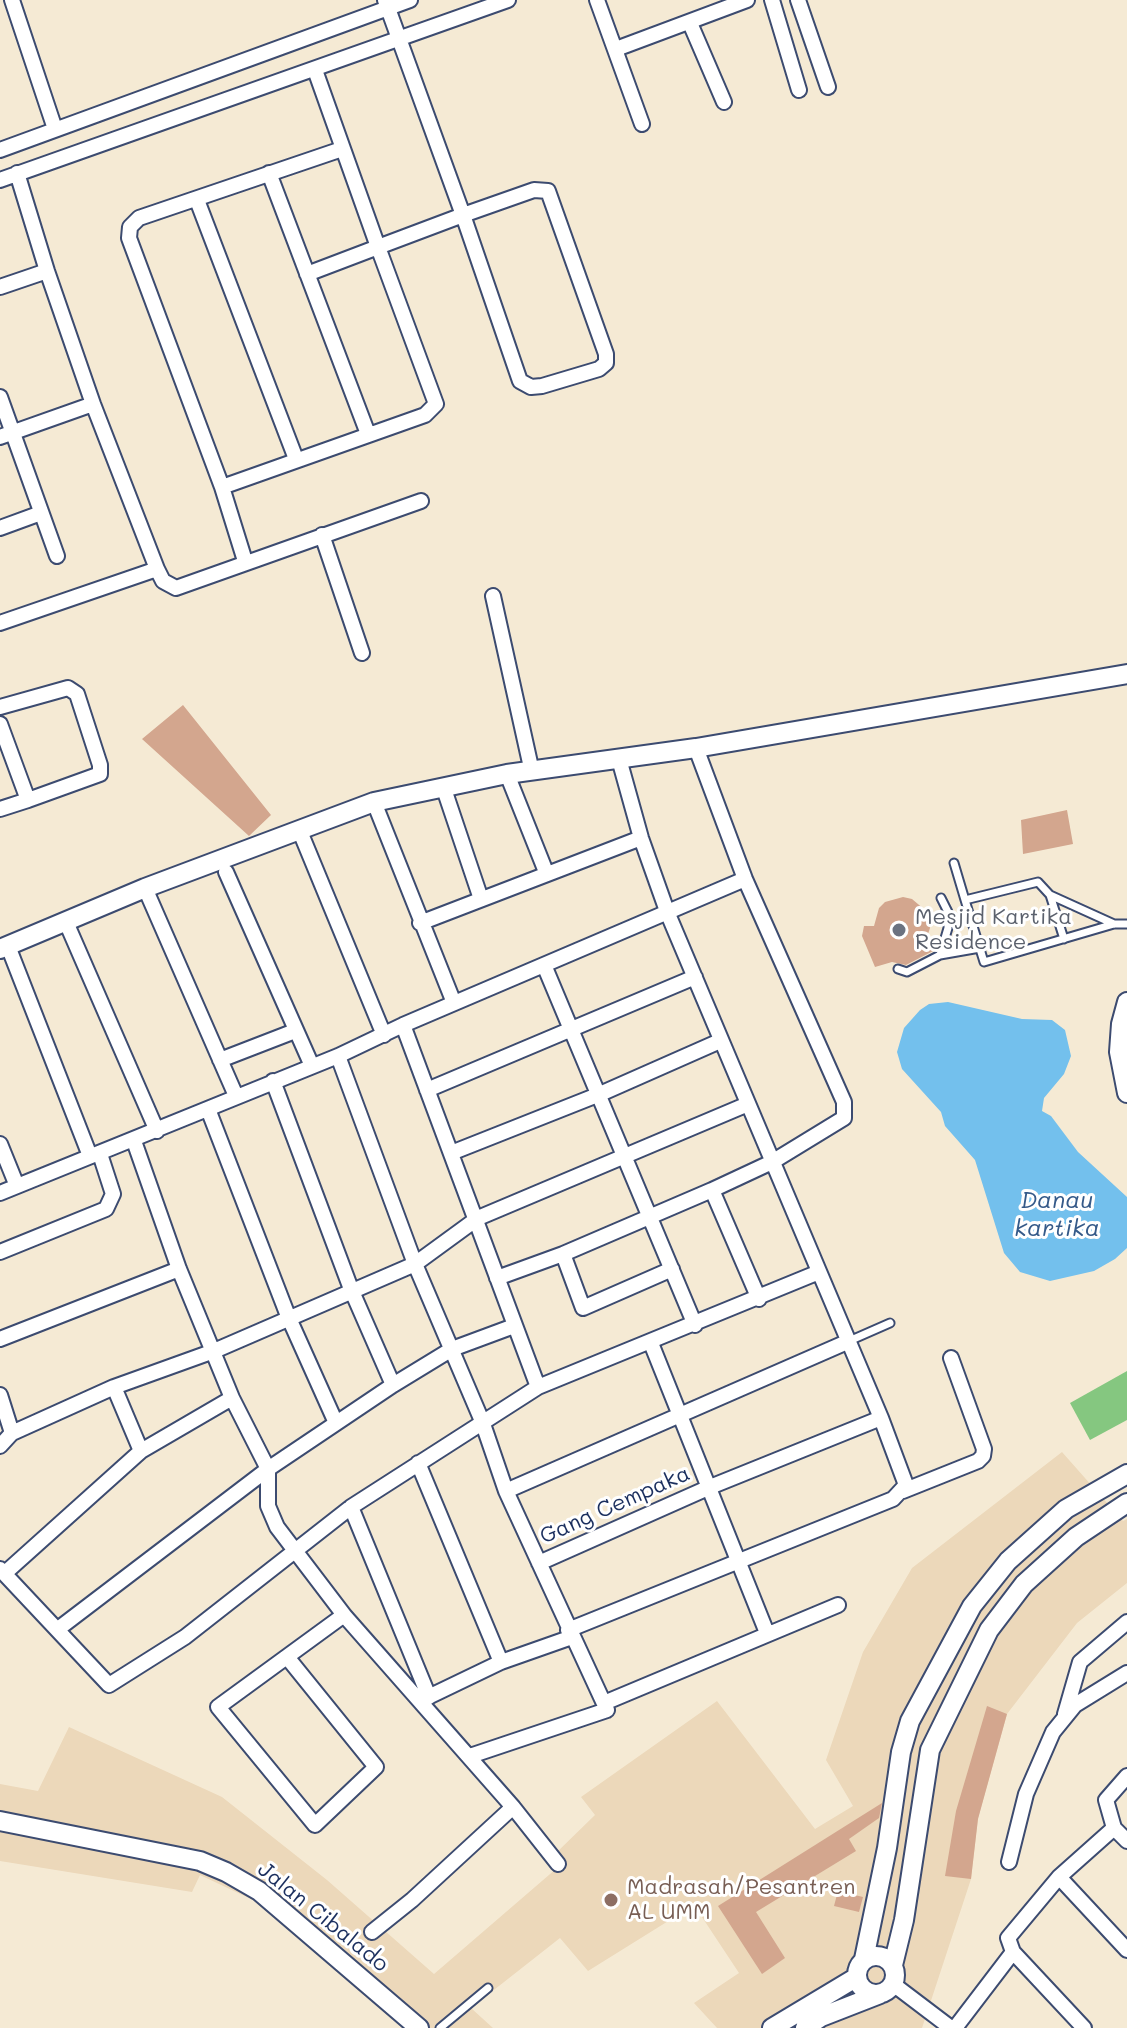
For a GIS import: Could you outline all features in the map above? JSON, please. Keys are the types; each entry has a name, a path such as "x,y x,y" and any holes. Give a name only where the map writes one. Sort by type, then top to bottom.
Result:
{"street":[{"path":"12,0 55,129"},
{"path":"0,150 386,4 410,0"},
{"path":"0,180 508,0"},
{"path":"597,0 642,124"},
{"path":"616,49 747,0"},
{"path":"772,0 799,90"},
{"path":"798,0 828,87"},
{"path":"307,274 463,215 538,189 548,191 601,340 606,363 599,369 542,386 531,387 520,381 463,215 386,4"},
{"path":"690,23 724,102"},
{"path":"222,487 425,415 436,404 315,70"},
{"path":"245,561 222,487 129,238 130,227 139,218 342,149"},
{"path":"17,173 93,404 163,581 176,588 421,501"},
{"path":"269,173 368,434"},
{"path":"197,200 296,459"},
{"path":"0,287 47,271"},
{"path":"0,397 7,435 57,556"},
{"path":"7,435 93,404"},
{"path":"0,528 41,513"},
{"path":"322,535 362,653"},
{"path":"0,623 157,569"},
{"path":"493,596 532,772"},
{"path":"0,1252 106,1209 113,1194 5,944 374,802 507,774 696,748 1127,674"},
{"path":"0,707 68,688 77,694 100,765 100,774 92,778 0,809"},
{"path":"0,724 28,800"},
{"path":"497,1278 563,1254 772,1162 839,1122 845,1112 745,879 696,748"},
{"path":"619,759 641,838 668,914 906,1478 903,1491"},
{"path":"507,774 546,872"},
{"path":"443,786 481,899"},
{"path":"374,802 454,1003"},
{"path":"299,829 384,1035"},
{"path":"420,923 641,838"},
{"path":"226,872 312,1066"},
{"path":"0,1193 338,1056 403,1025 745,879"},
{"path":"145,888 236,1096"},
{"path":"66,922 157,1131"},
{"path":"544,965 695,1325"},
{"path":"427,1090 695,977"},
{"path":"1127,1002 1121,1024 1119,1052 1127,1093"},
{"path":"403,1025 478,1218 538,1387"},
{"path":"220,1060 295,1031"},
{"path":"451,1153 600,1094 720,1041"},
{"path":"338,1056 415,1264 482,1421 506,1491 607,1710 470,1756"},
{"path":"273,1081 351,1289 393,1385"},
{"path":"0,1446 12,1433 114,1387 214,1351 288,1316 415,1264 478,1218 748,1104"},
{"path":"208,1109 288,1316 336,1423"},
{"path":"134,1141 179,1269 232,1398 268,1469 268,1506 295,1552 344,1615 424,1699 558,1864"},
{"path":"0,1144 17,1186"},
{"path":"712,1190 759,1299"},
{"path":"563,1254 583,1308 672,1269"},
{"path":"0,1339 179,1269"},
{"path":"232,1398 141,1451 2,1571 109,1685 185,1637 351,1507 538,1387 819,1272"},
{"path":"58,1629 268,1469 393,1385 452,1349 514,1326"},
{"path":"506,1491 847,1342"},
{"path":"651,1343 767,1633"},
{"path":"424,1699 501,1662 978,1461 984,1449 951,1358"},
{"path":"114,1387 141,1451"},
{"path":"0,1395 12,1433"},
{"name":"Gang Cempaka","path":"539,1563 710,1487 881,1418"},
{"path":"418,1463 501,1662"},
{"path":"772,2028 857,1977 864,1959 887,1848 901,1752 910,1721 972,1606 1008,1561 1066,1509 1127,1474"},
{"path":"888,1989 904,1920 930,1750 989,1630 1024,1584 1076,1537 1127,1503"},
{"path":"351,1507 424,1699"},
{"path":"604,1703 838,1605"},
{"path":"287,1657 376,1767 315,1825 218,1707 344,1615"},
{"path":"1009,1862 1026,1794 1053,1732 1065,1714 1080,1662 1090,1650 1127,1622"},
{"path":"1065,1714 1127,1673"},
{"path":"1127,1776 1106,1800 1114,1828 1127,1841"},
{"path":"372,1932 423,1891 513,1807"},
{"name":"Jalan Cibalado","path":"0,1821 200,1861 226,1872 259,1891 419,2028"},
{"path":"1084,2028 1013,1952 1008,1938 1059,1877 1114,1828"},
{"path":"1059,1877 1127,1950"},
{"path":"857,1977 869,1993 888,1989 953,2028 1013,1952"},
{"path":"864,1959 877,1955 893,1965"},
{"path":"805,2028 821,2017 888,1989"}],"lane":[{"path":"954,863 984,962 1114,924 1127,924"},
{"path":"965,900 1038,882 1050,895 1114,924"},
{"path":"1050,895 1064,939"},
{"path":"940,955 948,928 948,912 941,898"},
{"path":"898,969 918,969 940,955 980,948"},
{"path":"847,1342 890,1323"},
{"path":"440,2028 488,1988"}],"shaded area":[{"path":"1062,1452 1123,1521 1127,1519 1127,1583 1077,1623 1007,1714 978,1818 971,1879 922,2028 717,2028 694,2003 739,1973 694,1905 588,1971 560,1938 471,2008 493,2028 405,2028 253,1900 200,1875 192,1892 0,1861 0,1784 38,1791 69,1727 222,1797 327,1880 434,1974 564,1862 556,1853 595,1815 581,1797 717,1701 815,1829 853,1806 826,1760 863,1652 912,1568"}],"green space":[{"path":"1127,1371 1127,1420 1090,1440 1070,1403"}],"water":[{"name":"Danau kartika","path":"948,1002 1022,1019 1052,1020 1065,1030 1071,1056 1064,1074 1044,1098 1042,1111 1051,1116 1078,1152 1127,1197 1127,1248 1115,1259 1094,1271 1050,1281 1020,1272 1004,1253 975,1160 945,1126 941,1112 902,1069 897,1052 904,1028 920,1010 929,1004"}],"building":[{"path":"183,705 271,815 249,836 142,739"},
{"path":"1067,810 1073,844 1023,854 1021,820"},
{"name":"Mesjid Kartika Residence","path":"903,897 912,899 925,910 930,928 927,937 935,950 906,965 892,962 875,967 862,936 864,926 874,926 879,908 885,902"},
{"path":"987,1706 1007,1714 978,1819 971,1879 945,1876 956,1811"},
{"path":"882,1803 879,1818 849,1839 856,1851 756,1912 785,1958 762,1974 718,1906"},
{"path":"838,1891 863,1897 859,1912 834,1906"}],"place":[{"name":"Mesjid Kartika Residence","path":"899,930"},
{"name":"Madrasah/Pesantren AL UMM","path":"611,1900"}]}
